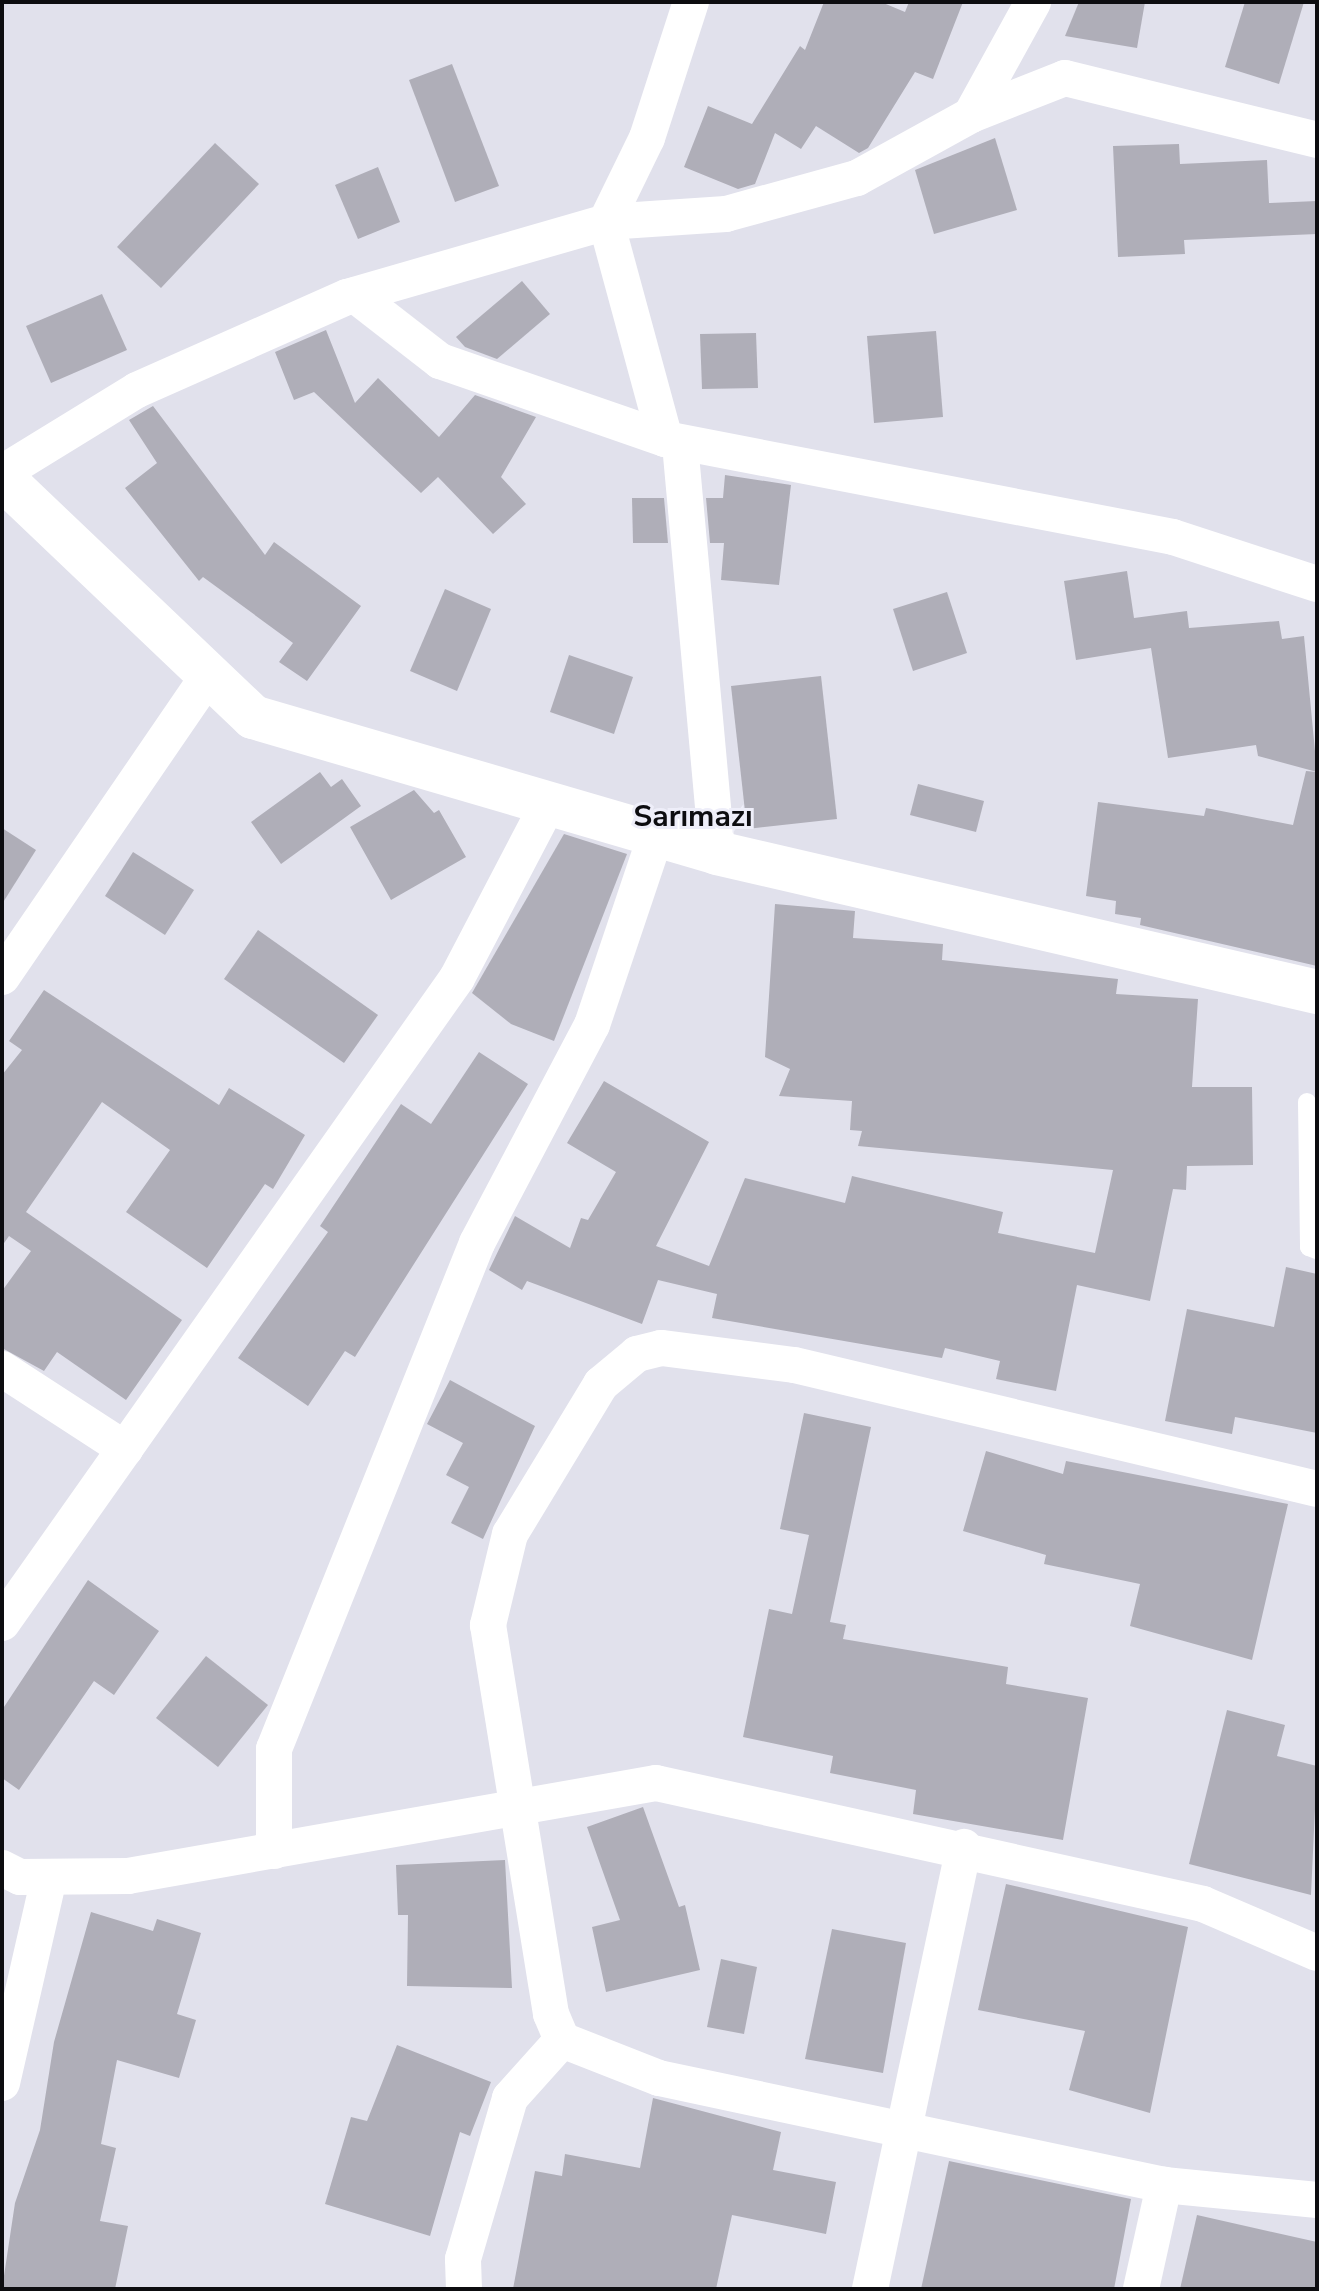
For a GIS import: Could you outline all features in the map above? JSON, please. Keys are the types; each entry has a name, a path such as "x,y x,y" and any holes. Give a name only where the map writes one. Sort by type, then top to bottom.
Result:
{"street":[{"path":"691,2 647,138 606,222 672,441 717,853"},
{"path":"971,115 1033,2"},
{"path":"1317,140 1065,78 971,115 857,178 726,214 606,222 355,295 137,390 2,476 253,717 717,853 1317,992"},
{"path":"355,295 440,361 672,441 1173,537 1317,584"},
{"path":"2,977 209,675"},
{"path":"2,1623 457,978 549,802"},
{"path":"274,1851 274,1749 477,1243 592,1025 656,835"},
{"path":"1317,1489 794,1365 689,1349 637,1354 601,1384 510,1534 488,1625 551,2014 562,2040 659,2078 1164,2185 1317,2200"},
{"path":"2,1369 125,1449"},
{"path":"2,1868 49,1877 128,1876 656,1783 964,1847 1203,1904 1317,1953"},
{"path":"870,2289 964,1847"},
{"path":"2,2083 49,1877"},
{"path":"464,2289 463,2259 510,2098 562,2040"},
{"path":"1141,2289 1164,2185"}],"lane":[{"path":"1307,1102 1309,1247 1317,1250"}],"building":[{"path":"824,2 881,2 905,12 909,2 963,2 933,79 915,72 868,148 859,153 816,126 801,149 775,133 755,184 738,189 684,167 708,106 752,124 800,46 805,50"},
{"path":"1079,2 1145,2 1137,48 1065,36"},
{"path":"1245,2 1304,2 1279,84 1225,67"},
{"path":"452,64 499,186 455,202 409,80"},
{"path":"995,138 1017,210 934,234 915,170"},
{"path":"215,143 259,184 161,288 117,247"},
{"path":"1179,144 1180,164 1267,160 1269,203 1317,201 1317,234 1184,240 1185,254 1118,257 1113,146"},
{"path":"378,167 400,222 358,239 335,185"},
{"path":"522,281 550,314 497,359 465,347 456,337"},
{"path":"102,294 127,350 51,383 26,326"},
{"path":"326,330 355,403 378,378 439,437 475,395 536,417 501,477 526,504 493,534 438,477 421,493 314,392 294,400 275,352"},
{"path":"936,331 943,417 874,423 867,336"},
{"path":"756,333 758,388 702,389 700,334"},
{"path":"153,406 265,555 274,542 361,606 307,681 279,662 293,643 203,577 199,581 125,488 157,463 129,420"},
{"path":"725,475 791,485 779,585 721,580 724,543 710,543 706,498 723,498"},
{"path":"632,498 664,498 668,543 633,543"},
{"path":"1127,571 1134,618 1187,611 1189,628 1279,621 1282,639 1304,636 1317,772 1258,756 1256,745 1168,758 1151,648 1076,660 1064,581"},
{"path":"445,589 491,609 457,691 410,671"},
{"path":"947,592 967,653 913,671 893,609"},
{"path":"569,655 633,677 614,734 550,712"},
{"path":"821,676 837,819 747,829 731,686"},
{"path":"1306,771 1317,772 1317,966 1140,925 1141,918 1115,914 1116,901 1086,896 1098,802 1204,816 1206,808 1293,825"},
{"path":"320,772 331,787 342,779 361,806 281,864 251,822"},
{"path":"918,784 984,801 976,832 910,815"},
{"path":"414,790 434,813 439,810 466,857 391,900 350,827"},
{"path":"2,828 36,850 2,904"},
{"path":"564,834 627,854 554,1041 511,1024 472,993"},
{"path":"133,852 194,890 165,935 105,896"},
{"path":"775,904 855,911 853,938 943,944 942,960 1118,979 1116,994 1198,999 1192,1087 1252,1087 1253,1165 1187,1166 1186,1190 1173,1189 1150,1301 1077,1285 1056,1391 996,1379 1000,1361 945,1348 942,1358 712,1318 717,1294 658,1280 642,1324 527,1281 522,1290 489,1270 515,1216 570,1248 581,1218 588,1220 616,1172 567,1143 604,1081 709,1142 656,1246 709,1266 745,1178 845,1203 852,1176 1003,1212 998,1233 1095,1253 1113,1170 858,1146 862,1131 850,1130 852,1101 779,1096 790,1069 765,1057"},
{"path":"258,930 378,1015 344,1063 224,979"},
{"path":"44,990 219,1105 229,1088 305,1135 273,1189 265,1184 207,1268 126,1212 170,1150 102,1102 26,1212 182,1320 126,1400 57,1352 44,1371 2,1348 2,1291 31,1251 9,1236 2,1246 2,1075 22,1050 9,1041"},
{"path":"479,1052 528,1084 355,1357 345,1351 308,1406 238,1358 328,1232 320,1226 401,1104 431,1124"},
{"path":"1286,1267 1317,1274 1317,1433 1235,1417 1232,1434 1165,1421 1187,1309 1274,1327"},
{"path":"450,1380 535,1426 483,1539 451,1523 469,1487 446,1475 463,1443 427,1424"},
{"path":"804,1413 871,1427 830,1622 846,1625 843,1639 1008,1667 1006,1684 1088,1698 1063,1840 913,1814 916,1790 830,1773 833,1756 743,1737 769,1609 792,1614 809,1535 780,1529"},
{"path":"986,1451 1063,1474 1066,1461 1288,1504 1252,1660 1130,1626 1140,1584 1044,1564 1046,1555 963,1531"},
{"path":"88,1580 159,1631 114,1695 94,1681 19,1790 2,1778 2,1710"},
{"path":"206,1656 268,1705 218,1767 156,1718"},
{"path":"1227,1710 1285,1725 1277,1756 1317,1766 1311,1895 1189,1864"},
{"path":"643,1807 679,1907 685,1905 700,1970 606,1992 592,1927 620,1920 587,1827"},
{"path":"505,1860 512,1988 407,1986 408,1915 398,1915 396,1865"},
{"path":"1006,1884 1188,1927 1150,2113 1069,2090 1085,2031 978,2010"},
{"path":"91,1912 153,1931 157,1919 201,1933 177,2014 196,2020 179,2078 117,2060 101,2144 116,2148 100,2221 128,2226 115,2289 2,2289 15,2203 40,2130 54,2042"},
{"path":"832,1929 906,1943 883,2073 805,2059"},
{"path":"721,1959 757,1967 744,2034 707,2027"},
{"path":"397,2045 491,2082 470,2136 460,2132 430,2236 325,2204 351,2117 367,2121"},
{"path":"653,2098 781,2132 773,2170 836,2182 826,2234 732,2215 716,2289 513,2289 535,2171 562,2176 565,2154 640,2168"},
{"path":"949,2161 1131,2199 1114,2289 921,2289"},
{"path":"1197,2215 1317,2242 1317,2289 1180,2289"}],"district":[{"name":"Sarımazı","path":"693,817"}]}
